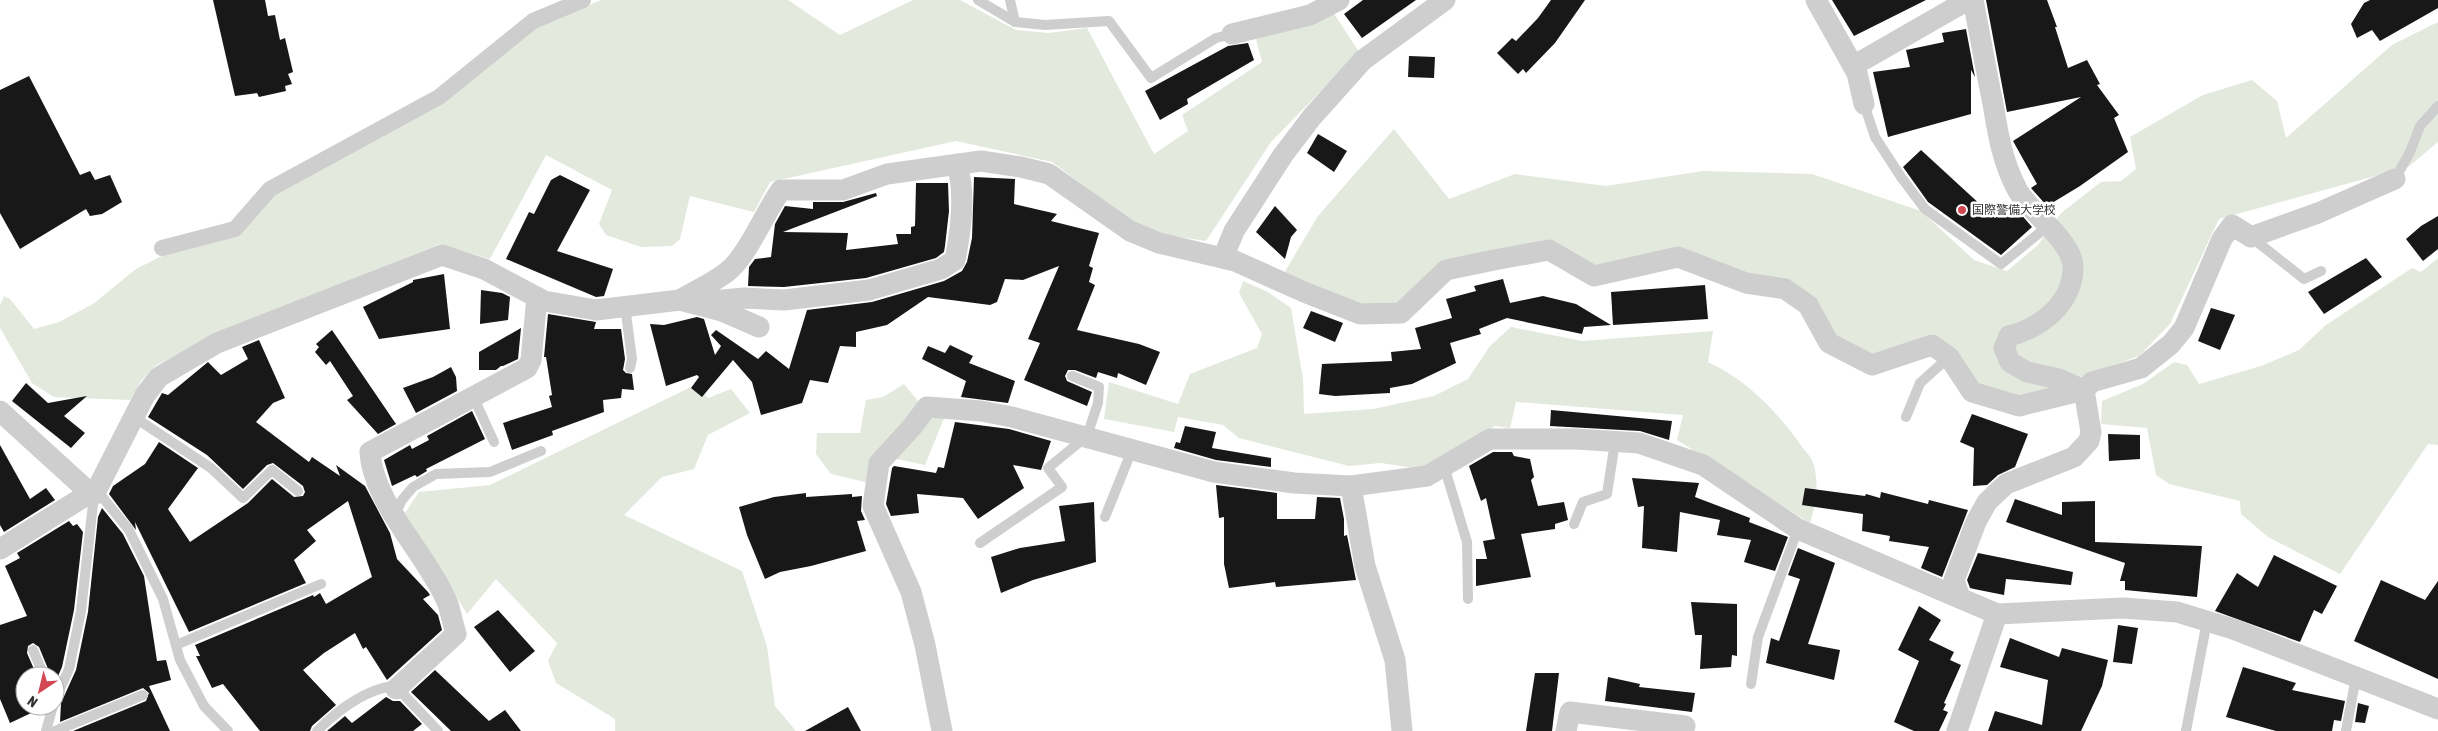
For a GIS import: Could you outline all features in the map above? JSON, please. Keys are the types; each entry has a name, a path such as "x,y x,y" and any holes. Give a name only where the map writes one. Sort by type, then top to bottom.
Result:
{"street":[{"path":"162,248 235,230 270,189 435,100 533,21 583,0"},
{"path":"1232,34 1310,15 1339,0"},
{"path":"1223,258 1234,231 1283,155 1312,117 1362,60 1445,0"},
{"path":"1853,66 1968,0"},
{"path":"1974,0 2003,157 2018,192 2070,252 2074,269 2070,289 2058,306 2026,332 2009,336 2004,348 2010,362 2027,372 2059,379 2084,390"},
{"path":"1814,3 1857,73 1864,104"},
{"path":"686,301 729,271 752,240 768,207 781,190 843,190 887,174 981,161 1049,174 1130,231 1159,243 1235,261 1360,314 1401,313 1446,270 1494,260 1549,250 1594,276 1678,256 1746,284 1785,289 1808,305 1829,343 1872,366 1932,345 1949,357 1972,392 2019,406 2084,390 2092,382 2141,368 2170,344 2184,328 2222,239 2232,225 2251,236 2318,213 2395,179"},
{"path":"0,548 92,494 145,395 159,377 217,343 442,255 484,269 544,301 596,310 686,301 744,298 784,300 869,290 942,269 955,260 962,217 958,164"},
{"path":"396,689 456,634 448,604 395,515 371,470 370,452 527,368 531,360 537,297"},
{"path":"686,301 722,311 759,327"},
{"path":"1960,598 1954,580 1976,522 1987,502 2006,484 2074,457 2089,441 2091,432 2084,390"},
{"path":"955,399 981,411"},
{"path":"942,731 925,646 911,592 873,506 879,463 912,427 927,407 981,411 1087,436 1214,472 1294,483 1351,486 1427,476 1490,439 1576,439 1639,443 1703,465 1798,529 1997,614 2123,608 2176,612 2233,629 2438,709"},
{"path":"0,411 92,494"},
{"path":"1351,486 1365,566 1396,660 1402,731"},
{"path":"1957,731 1997,614"},
{"path":"1566,731 1570,712 1685,726"}],"lane":[{"path":"978,0 1015,22 1045,25 1109,21 1151,78 1216,38 1232,34"},
{"path":"1010,0 1015,22"},
{"path":"1864,104 1876,137 1901,177 1925,209 1982,252 2001,264 2048,226"},
{"path":"2395,179 2410,152 2420,126 2438,106"},
{"path":"2251,236 2304,279 2320,271"},
{"path":"625,306 632,359 630,368"},
{"path":"1906,417 1920,383 1949,357"},
{"path":"980,543 1062,487 1048,468 1087,436 1098,403 1099,386 1072,376"},
{"path":"473,396 494,442"},
{"path":"134,418 211,468 243,498 272,470 298,491"},
{"path":"1574,524 1583,502 1607,494 1615,442"},
{"path":"1105,518 1132,450"},
{"path":"395,515 402,500 413,487 436,474 490,472 541,451"},
{"path":"1444,466 1467,542 1468,599"},
{"path":"65,679 69,670 81,611 92,494 103,498 129,530 163,599 180,660 204,706 228,731"},
{"path":"1751,684 1758,637 1798,529"},
{"path":"176,645 321,584"},
{"path":"2186,731 2207,621"},
{"path":"33,650 40,666"},
{"path":"2346,731 2356,677"},
{"path":"316,731 331,717 369,692 378,688 393,686 438,731"},
{"path":"55,731 143,695"},
{"path":"46,731 50,716"}],"shaded area":[{"path":"601,0 788,0 840,35 913,0 960,0 1016,30 1048,33 1087,28 1154,154 1188,131 1182,115 1262,62 1256,39 1333,12 1359,52 1271,142 1206,241 1159,234 1134,223 1052,162 956,141 770,182 754,212 690,196 680,239 672,246 641,247 606,235 599,224 612,190 546,155 490,259 440,244 212,336 155,366 141,381 130,400 54,397 32,383 0,328 0,305 4,296 10,299 34,329 59,322 93,304 136,269 164,255 239,235 274,194 538,26"},
{"path":"2438,22 2438,142 2408,167 2219,219 2170,324 2139,356 2022,398 1977,386 1956,351 1931,334 1871,356 1836,337 1813,300 1725,270 1678,249 1595,270 1550,243 1448,260 1398,306 1361,306 1284,273 1318,216 1394,129 1449,199 1515,174 1606,186 1703,171 1812,174 1921,211 1974,260 2007,271 2038,245 2061,213 2101,182 2121,181 2136,169 2130,137 2203,95 2252,80 2277,101 2286,138 2392,45"},
{"path":"2438,258 2438,445 2428,444 2340,574 2268,537 2241,514 2240,501 2169,484 2156,475 2147,428 2101,424 2102,401 2143,384 2174,362 2187,365 2199,384 2261,366 2299,350 2326,325 2412,268 2421,272"},
{"path":"1243,281 1268,292 1291,308 1303,379 1304,414 1373,409 1434,396 1468,379 1490,346 1511,327 1582,341 1713,331 1708,362 1736,378 1772,409 1812,461 1816,473 1817,488 1810,523 1677,440 1683,415 1516,402 1510,428 1495,426 1420,469 1381,463 1349,466 1239,438 1223,425 1178,417 1174,432 1104,419 1109,382 1178,404 1190,374 1257,348 1262,334 1239,293"},
{"path":"904,384 922,406 945,416 925,465 878,455 869,483 831,474 816,454 817,433 860,433 866,400 883,397"},
{"path":"695,385 708,398 731,389 750,413 708,435 694,469 662,477 624,515 742,571 767,646 775,706 796,731 615,731 615,719 556,683 548,661 557,643 496,579 467,614 405,513 419,492 490,485"}],"building":[{"path":"213,0 265,0 268,16 275,15 280,40 285,38 293,72 288,74 292,84 285,86 286,91 259,97 257,93 235,96"},
{"path":"1363,0 1416,0 1362,38 1344,14"},
{"path":"1551,0 1585,0 1555,43 1526,73 1523,69 1518,74 1497,53 1512,38 1516,41 1538,18"},
{"path":"1832,0 1926,0 1854,36"},
{"path":"1986,0 2047,0 2057,27 2055,27 2068,68 2087,60 2100,84 2097,85 2119,115 2114,118 2128,152 2080,186 2047,206 2031,188 2037,184 2013,141 2081,97 2007,112"},
{"path":"2370,0 2438,0 2438,8 2380,41 2372,30 2357,38 2351,24 2364,3"},
{"path":"1966,29 1975,77 1971,70 1971,114 1888,137 1873,72 1910,67 1906,50 1944,42 1942,33"},
{"path":"1248,43 1254,60 1187,99 1188,104 1160,120 1145,91 1228,46"},
{"path":"1409,56 1435,57 1434,78 1408,77"},
{"path":"29,76 80,175 90,171 95,180 110,175 122,202 102,214 90,216 86,209 20,249 0,213 0,90"},
{"path":"1318,134 1347,151 1334,172 1307,153"},
{"name":"国際警備大学校","path":"1921,150 1995,218 2012,204 2032,227 2001,255 1928,202 1903,167"},
{"path":"560,175 590,190 557,251 613,269 604,296 596,297 506,259 529,212 534,214 551,180"},
{"path":"974,177 1015,179 1014,204 1057,214 1051,221 1099,233 1089,266 1093,268 1089,282 1095,285 1077,330 1139,344 1160,352 1146,385 1118,373 1117,378 1098,372 1096,378 1075,370 1068,370 1065,376 1067,381 1092,392 1087,406 1024,380 1040,343 1028,339 1059,266 1023,280 1005,279 997,302 990,305 928,297 887,325 856,332 856,347 840,346 828,383 810,380 802,403 761,415 752,382 733,360 702,397 691,388 699,377 697,375 666,386 650,324 664,325 697,317 704,319 715,355 721,346 711,335 716,330 758,359 766,351 789,369 807,310 872,302 944,281 962,271 967,262 972,238"},
{"path":"916,183 948,183 949,211 945,246 944,252 936,258 866,278 784,287 748,286 749,267 755,259 771,257 775,224 785,206 813,209 813,202 843,202 876,193 877,196 783,232 848,233 846,250 898,244 896,234 911,234 911,227 915,226"},
{"path":"1275,206 1297,230 1291,237 1285,259 1256,232"},
{"path":"2438,216 2438,249 2423,261 2406,239 2421,226"},
{"path":"2366,258 2382,277 2324,314 2308,292"},
{"path":"444,274 450,329 379,339 363,307 413,282 413,280"},
{"path":"1503,279 1510,303 1543,296 1576,304 1611,325 1584,327 1582,334 1507,318 1479,329 1481,334 1450,343 1456,363 1412,384 1390,388 1390,393 1335,396 1319,394 1322,364 1392,361 1391,352 1421,349 1415,328 1452,318 1446,299 1476,291 1474,286"},
{"path":"1705,285 1708,319 1613,325 1611,292"},
{"path":"481,290 502,293 510,297 508,320 480,324"},
{"path":"2211,308 2235,315 2220,350 2198,341"},
{"path":"1311,311 1343,323 1335,342 1303,328"},
{"path":"548,314 596,322 594,329 621,329 625,359 623,370 626,373 632,374 634,390 622,389 621,398 603,400 604,412 552,431 553,435 512,450 503,423 552,407 549,396 552,395 546,357 544,357"},
{"path":"521,328 518,359 496,370 479,370 479,352"},
{"path":"332,330 396,424 378,434 347,400 353,396 330,361 326,365 315,352 319,347 316,344"},
{"path":"259,340 285,398 273,403 256,422 309,462 312,457 340,476 336,465 365,486 390,533 397,559 430,595 423,599 438,615 442,630 387,680 366,647 363,649 355,633 324,653 303,670 336,705 312,726 310,731 260,731 223,684 212,688 196,656 200,656 195,645 313,595 314,597 320,593 326,604 372,577 348,501 307,530 316,541 294,560 306,583 189,632 135,522 136,530 109,494 113,486 145,464 159,442 198,468 168,509 190,542 248,503 272,479 294,497 303,496 305,492 303,486 273,463 267,465 243,489 207,455 148,417 162,393 168,395 208,362 221,375 248,359 242,347"},
{"path":"950,345 973,356 969,363 1015,381 1008,403 961,397 966,381 922,359 928,346 945,353"},
{"path":"451,367 456,377 457,391 416,413 403,388 433,377"},
{"path":"26,383 48,403 87,396 64,416 85,433 71,448 12,401"},
{"path":"1551,410 1672,421 1669,440 1640,431 1550,426"},
{"path":"472,411 485,439 426,469 427,471 417,477 415,475 392,486 384,460 410,445 412,449 429,440 427,436"},
{"path":"1972,414 2028,434 2015,467 1998,475 1987,485 1973,486 1974,448 1960,442"},
{"path":"955,422 1009,429 1051,441 1041,470 1013,465 1024,488 978,519 963,498 917,494 919,513 891,516 886,504 892,468 894,466 936,473 938,467 944,468"},
{"path":"1185,426 1216,432 1212,448 1271,458 1271,467 1216,460 1174,448 1176,442 1180,443"},
{"path":"2108,434 2140,435 2140,459 2109,461"},
{"path":"0,445 30,499 46,488 55,500 4,532 0,525"},
{"path":"1493,452 1512,452 1514,456 1530,459 1534,477 1531,480 1538,506 1564,502 1568,520 1555,524 1555,529 1521,534 1531,577 1476,586 1476,559 1487,559 1483,541 1495,539 1486,498 1481,501 1469,466"},
{"path":"1632,478 1699,483 1695,497 1750,518 1749,522 1788,537 1775,571 1744,562 1751,540 1717,535 1720,520 1680,512 1677,552 1642,548 1644,506 1638,507"},
{"path":"1216,485 1277,493 1277,519 1315,519 1317,497 1340,498 1344,519 1344,536 1347,535 1356,580 1276,587 1275,582 1229,588 1224,564 1224,517 1219,518"},
{"path":"1805,488 1865,496 1866,494 1880,498 1881,492 1928,504 1929,500 1968,510 1942,577 1921,568 1929,547 1889,541 1890,536 1862,531 1863,514 1802,505"},
{"path":"806,493 806,497 852,494 852,497 862,496 861,511 865,520 857,521 866,551 811,566 780,572 765,579 747,535 739,507 774,497"},
{"path":"2015,499 2062,515 2062,502 2095,501 2095,542 2202,546 2197,597 2125,590 2125,581 2120,581 2125,563 2006,522"},
{"path":"1094,502 1096,562 1033,580 1001,593 991,557 1020,548 1065,541 1059,506"},
{"path":"102,508 123,534 144,576 157,661 166,660 171,680 149,686 170,731 73,731 146,701 149,693 143,688 60,722 60,716 65,716 65,694 76,670 88,612 98,517"},
{"path":"69,521 73,526 77,524 83,532 74,610 62,666 47,666 39,647 33,643 28,646 27,653 33,666 15,666 15,716 25,716 10,723 0,699 0,625 27,616 5,566 20,558 17,553"},
{"path":"1798,548 1835,563 1808,644 1840,650 1834,680 1766,663 1771,638 1779,641 1800,579 1788,575"},
{"path":"1978,553 2073,572 2071,585 2006,579 2004,595 1970,588 1967,580"},
{"path":"2274,555 2337,586 2322,614 2314,610 2300,642 2215,611 2237,573 2258,587"},
{"path":"2381,580 2425,600 2438,581 2438,679 2354,641"},
{"path":"1691,602 1737,604 1737,656 1732,655 1731,667 1700,669 1702,635 1695,635"},
{"path":"1919,606 1941,620 1929,640 1954,652 1950,660 1961,665 1944,703 1946,704 1943,710 1948,712 1939,731 1914,731 1894,722 1919,661 1898,650"},
{"path":"498,610 535,651 510,672 474,627"},
{"path":"2118,625 2138,628 2132,664 2113,662"},
{"path":"2010,638 2059,657 2062,648 2108,660 2102,686 2081,731 1988,731 1995,711 2042,725 2048,680 2000,667"},
{"path":"2243,667 2296,683 2292,690 2345,701 2341,721 2334,720 2332,731 2276,731 2226,717"},
{"path":"435,670 489,721 505,710 521,731 451,731 411,692"},
{"path":"1535,673 1559,673 1552,731 1526,731"},
{"path":"1608,677 1640,684 1639,687 1695,693 1692,712 1605,701"},
{"path":"386,697 393,701 400,701 422,724 413,731 327,731 345,716 352,723"},
{"path":"2358,703 2369,706 2365,723 2355,722"},
{"path":"848,707 861,731 805,731"}],"place":[{"name":"国際警備大学校","path":"1962,210"}]}
